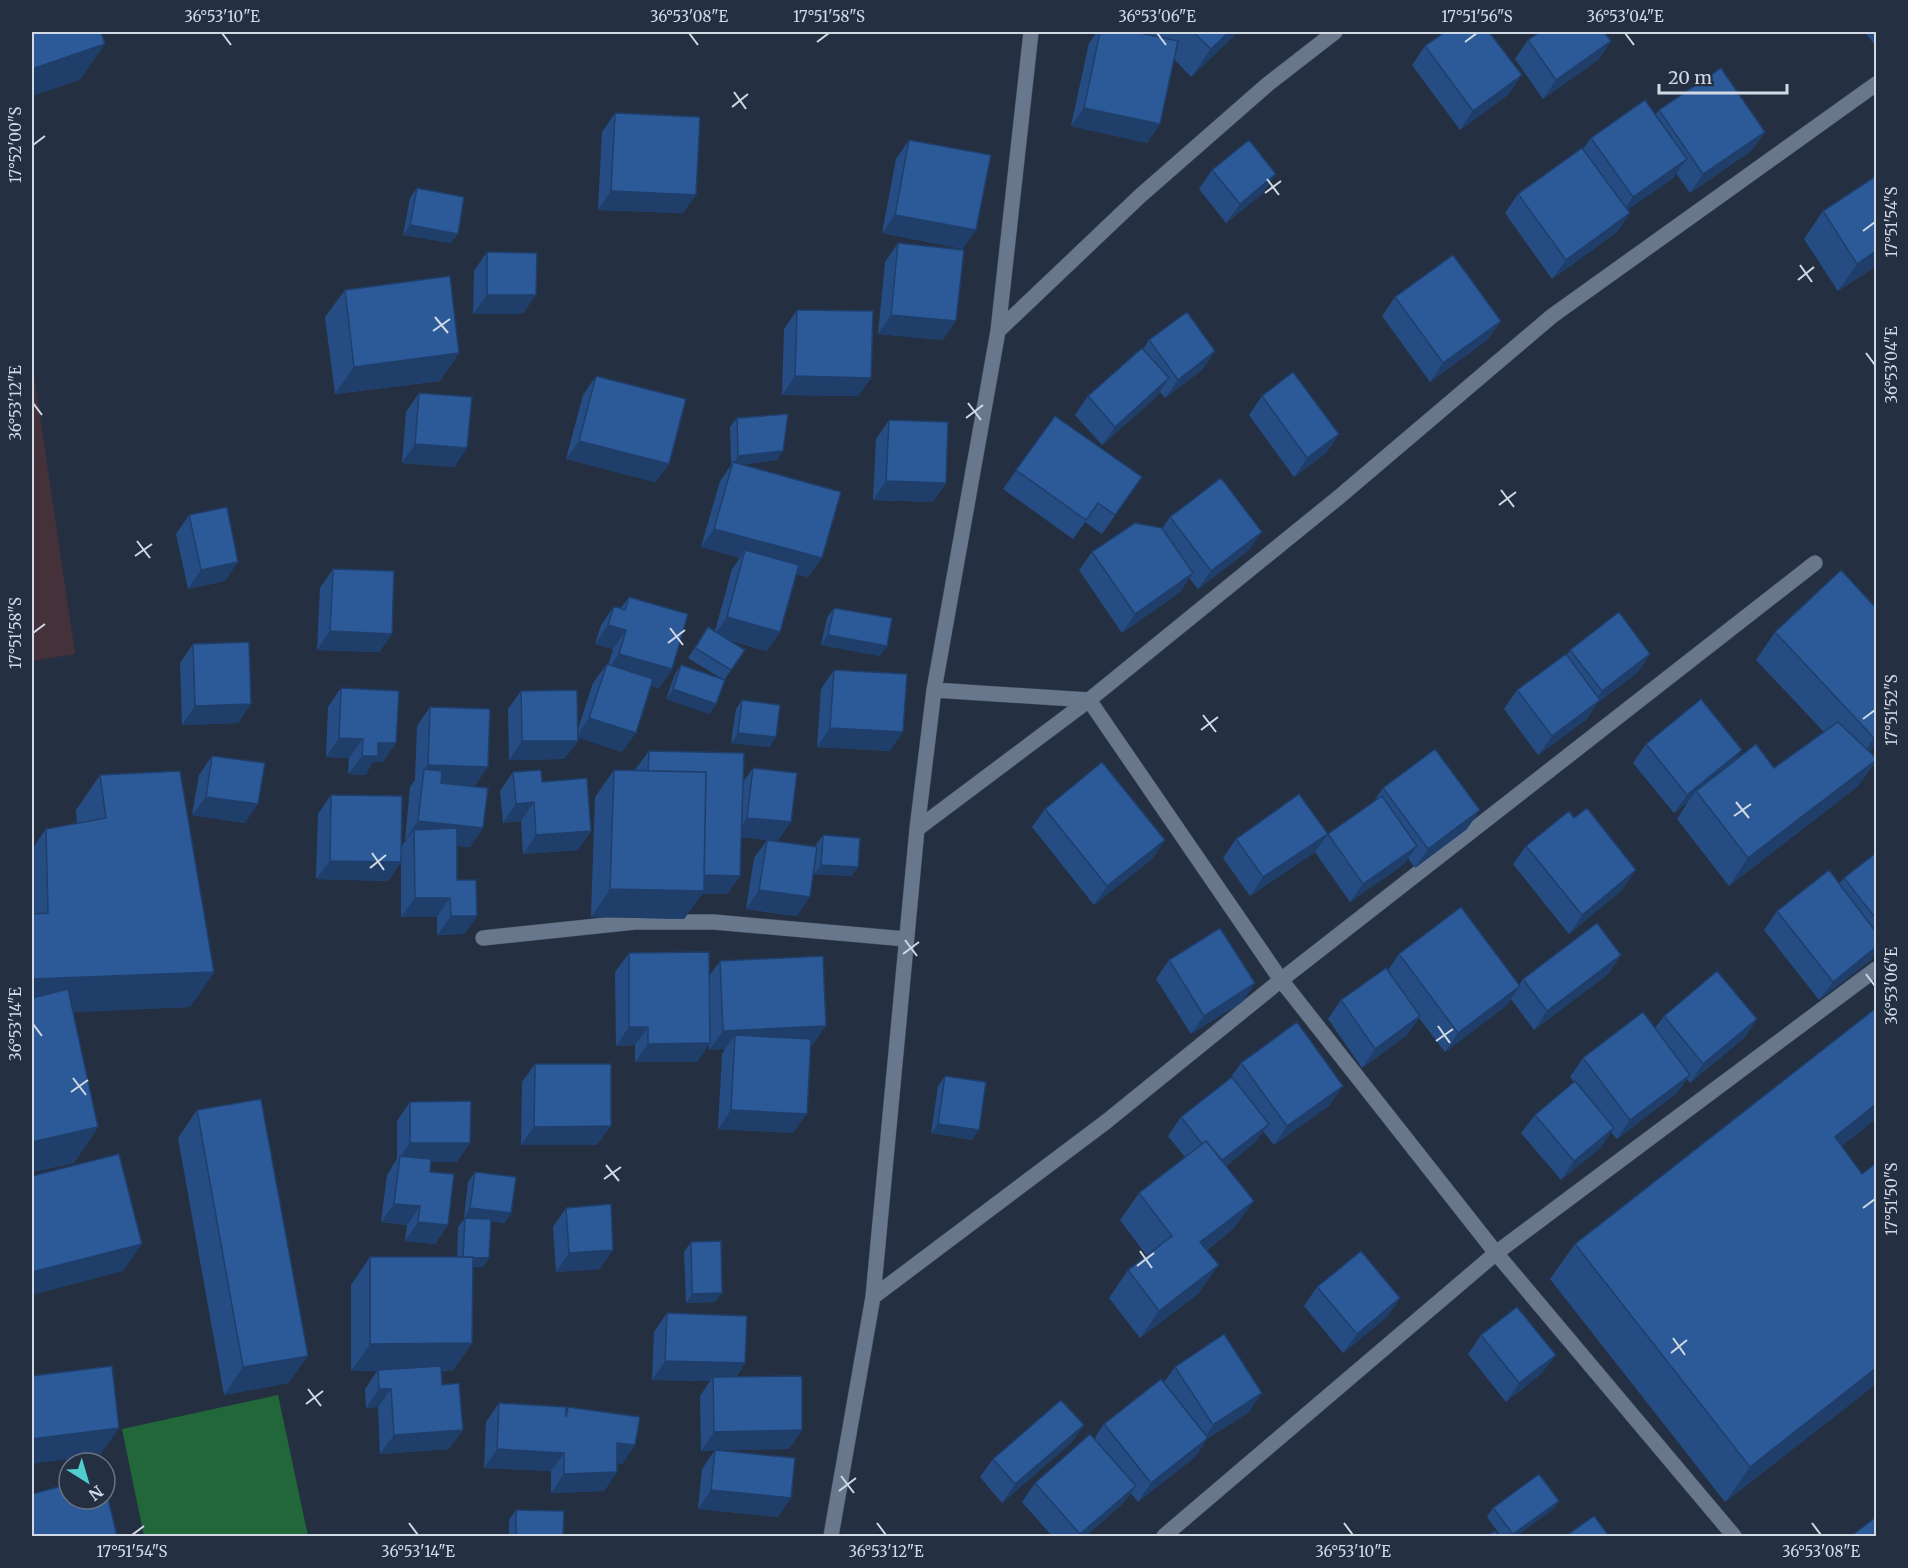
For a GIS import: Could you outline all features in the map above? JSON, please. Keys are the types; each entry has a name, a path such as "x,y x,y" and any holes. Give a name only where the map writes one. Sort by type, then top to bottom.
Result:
{"street":[{"path":"831,1536 873,1297 906,939 934,690 998,330 1031,32"},
{"path":"998,330 1140,196 1268,84 1335,32"},
{"path":"917,830 1089,700 1339,497 1552,316 1876,84"},
{"path":"873,1297 1107,1121 1281,980 1815,563"},
{"path":"934,690 1089,700"},
{"path":"1089,700 1281,980 1496,1253 1726,1534"},
{"path":"483,938 635,922 714,922 906,939"},
{"path":"1164,1536 1496,1253 1876,969"}],"shaded area":[{"path":"32,362 75,654 32,661"}],"green space":[{"path":"278,1395 308,1536 144,1536 122,1429"}],"building":[{"path":"32,32 101,32 105,44 32,69"},
{"path":"1100,32 1135,32 1178,41 1160,124 1084,108"},
{"path":"1193,32 1229,32 1211,49"},
{"path":"1445,32 1489,32 1522,75 1473,111 1425,46"},
{"path":"1540,32 1604,32 1611,41 1556,80 1528,40"},
{"path":"1721,68 1765,132 1703,174 1659,110"},
{"path":"1645,100 1687,159 1633,197 1591,138"},
{"path":"615,113 700,117 696,195 611,191"},
{"path":"909,140 991,155 976,230 895,215"},
{"path":"1249,140 1276,174 1240,204 1212,170"},
{"path":"1582,148 1630,213 1566,260 1518,194"},
{"path":"1876,176 1876,251 1857,264 1823,211"},
{"path":"417,188 464,197 458,234 410,225"},
{"path":"898,243 964,250 956,321 891,315"},
{"path":"487,252 537,253 536,295 487,295"},
{"path":"1453,255 1501,321 1443,363 1395,297"},
{"path":"450,276 459,353 354,367 345,290"},
{"path":"797,310 873,311 871,378 795,376"},
{"path":"1187,312 1215,351 1178,380 1149,340"},
{"path":"1142,348 1169,378 1115,427 1088,396"},
{"path":"1293,372 1339,434 1307,458 1262,396"},
{"path":"596,376 686,399 669,464 579,441"},
{"path":"419,393 472,397 467,448 415,444"},
{"path":"788,414 783,451 738,456 737,418"},
{"path":"1055,416 1142,477 1115,515 1098,503 1086,520 1016,470"},
{"path":"889,420 948,422 946,483 886,481"},
{"path":"733,462 841,492 822,558 714,529"},
{"path":"1221,478 1262,532 1211,571 1170,517"},
{"path":"227,507 238,562 201,570 189,515"},
{"path":"1135,523 1162,528 1193,573 1135,614 1092,552"},
{"path":"745,550 799,565 780,632 727,617"},
{"path":"333,569 394,571 392,634 330,631"},
{"path":"1841,570 1876,608 1876,736 1874,738 1775,632"},
{"path":"629,597 688,614 672,669 619,654 626,630 608,625 614,606 625,610"},
{"path":"834,608 892,618 887,646 828,635"},
{"path":"1619,612 1650,654 1602,691 1570,650"},
{"path":"708,627 745,650 731,670 695,648"},
{"path":"249,642 251,704 195,706 193,644"},
{"path":"1566,654 1600,700 1552,736 1517,690"},
{"path":"607,664 653,679 636,733 589,718"},
{"path":"681,665 725,680 716,704 673,689"},
{"path":"834,670 907,674 903,732 830,728"},
{"path":"341,688 399,691 396,743 378,743 378,756 362,756 363,739 339,738"},
{"path":"577,690 578,741 522,741 521,691"},
{"path":"1701,699 1742,750 1687,795 1646,744"},
{"path":"742,700 780,705 776,737 738,733"},
{"path":"430,707 490,709 488,767 428,765"},
{"path":"1838,722 1876,760 1748,858 1696,791 1756,744 1774,768"},
{"path":"1435,749 1480,810 1428,849 1383,788"},
{"path":"649,751 744,753 740,876 704,875 706,772 648,771"},
{"path":"212,756 265,763 258,804 206,797"},
{"path":"1102,762 1165,840 1107,886 1045,809"},
{"path":"753,768 797,773 791,822 747,818"},
{"path":"424,769 442,771 441,783 488,788 483,828 418,821"},
{"path":"541,770 542,782 587,778 591,831 536,835 534,802 516,804 513,772"},
{"path":"614,770 706,772 704,891 610,889"},
{"path":"180,771 214,972 32,979 32,914 48,913 46,829 106,818 100,775"},
{"path":"1299,794 1328,834 1263,877 1236,839"},
{"path":"331,795 402,796 401,862 330,861"},
{"path":"1382,796 1417,846 1363,884 1328,834"},
{"path":"1587,808 1636,870 1582,915 1526,846 1569,811 1574,818"},
{"path":"457,828 457,880 476,880 477,916 451,916 450,898 415,898 414,830"},
{"path":"823,835 860,838 858,867 821,865"},
{"path":"767,840 817,847 810,897 759,890"},
{"path":"1876,853 1876,919 1844,878"},
{"path":"1829,870 1876,932 1876,947 1833,982 1777,911"},
{"path":"1461,907 1520,986 1458,1033 1399,954"},
{"path":"1597,923 1621,955 1547,1011 1523,979"},
{"path":"1220,928 1255,983 1204,1016 1169,960"},
{"path":"709,952 710,1043 648,1044 648,1027 629,1027 629,953"},
{"path":"823,956 826,1026 723,1031 720,961"},
{"path":"1386,968 1420,1016 1375,1049 1341,1000"},
{"path":"1717,971 1757,1019 1703,1064 1664,1016"},
{"path":"68,989 98,1127 32,1142 32,998"},
{"path":"1876,1008 1876,1104 1835,1137 1862,1174 1876,1163 1876,1368 1750,1467 1575,1244"},
{"path":"1643,1012 1690,1075 1630,1120 1583,1058"},
{"path":"1297,1022 1343,1086 1287,1126 1241,1063"},
{"path":"735,1035 811,1039 807,1114 731,1110"},
{"path":"535,1064 611,1064 611,1126 534,1127"},
{"path":"945,1076 986,1082 979,1130 938,1124"},
{"path":"1232,1077 1269,1124 1222,1160 1206,1141 1202,1144 1181,1117"},
{"path":"1575,1081 1614,1128 1574,1161 1535,1115"},
{"path":"261,1099 308,1356 243,1367 197,1110"},
{"path":"471,1101 470,1143 410,1143 410,1102"},
{"path":"1206,1141 1254,1201 1200,1242 1219,1265 1159,1311 1128,1270 1172,1236 1139,1193"},
{"path":"119,1154 142,1244 32,1272 32,1176"},
{"path":"400,1156 431,1159 430,1172 454,1174 448,1225 418,1222 420,1206 394,1204"},
{"path":"475,1172 516,1177 511,1213 470,1208"},
{"path":"611,1204 613,1250 569,1253 566,1208"},
{"path":"465,1218 491,1219 489,1258 463,1257"},
{"path":"721,1241 722,1293 692,1294 691,1242"},
{"path":"1361,1251 1400,1298 1357,1334 1317,1287"},
{"path":"370,1257 473,1257 472,1343 370,1344"},
{"path":"1517,1307 1556,1355 1519,1383 1481,1335"},
{"path":"667,1313 747,1316 745,1363 665,1361"},
{"path":"1224,1334 1262,1393 1213,1425 1175,1367"},
{"path":"112,1366 119,1428 32,1439 32,1376"},
{"path":"441,1366 442,1385 459,1383 463,1430 394,1435 391,1389 379,1389 378,1370"},
{"path":"802,1376 802,1430 714,1432 713,1377"},
{"path":"1161,1379 1208,1438 1151,1483 1104,1424"},
{"path":"1061,1400 1084,1425 1015,1484 993,1459"},
{"path":"499,1403 566,1407 566,1417 568,1407 640,1417 635,1445 617,1443 617,1472 564,1474 564,1453 497,1449"},
{"path":"1090,1434 1136,1486 1080,1534 1035,1483"},
{"path":"715,1450 795,1458 791,1498 711,1490"},
{"path":"1539,1474 1559,1501 1513,1534 1493,1508"},
{"path":"57,1487 57,1511 111,1511 117,1536 32,1536 32,1494"},
{"path":"516,1510 564,1511 563,1536 516,1536"},
{"path":"1594,1516 1609,1536 1566,1536"},
{"path":"1876,1517 1876,1536 1851,1536"},
{"path":"1495,1531 1499,1536 1487,1536"}]}
